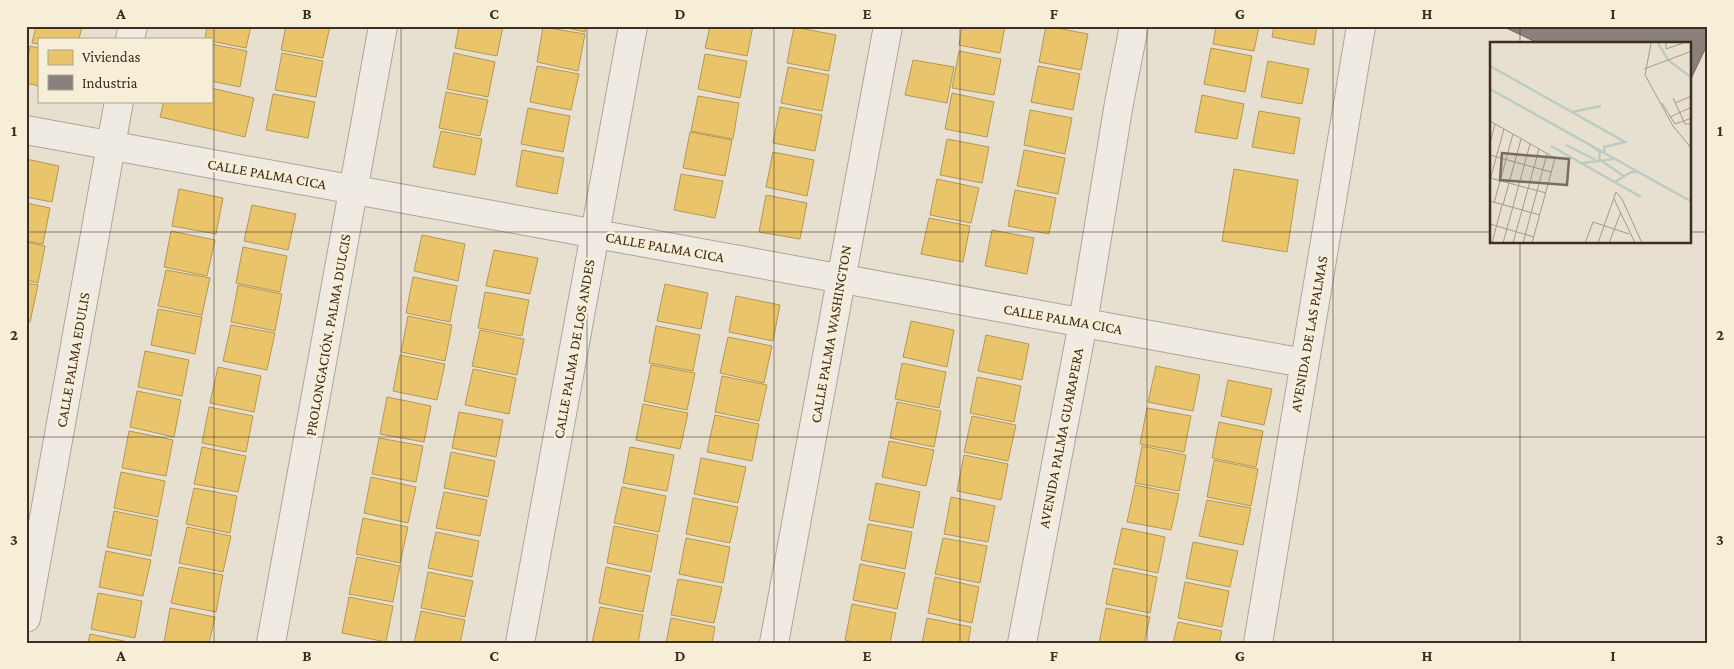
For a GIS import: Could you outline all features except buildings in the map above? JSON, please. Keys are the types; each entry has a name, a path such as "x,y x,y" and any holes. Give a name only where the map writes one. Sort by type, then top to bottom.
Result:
{"street":[{"name":"PROLONGACIÓN. PALMA DULCIS","path":"272,643 383,26"},
{"name":"CALLE PALMA DE LOS ANDES","path":"520,643 633,26"},
{"name":"CALLE PALMA WASHINGTON","path":"774,643 888,26"},
{"name":"AVENIDA PALMA GUARAPERA","path":"1022,643 1082,323 1134,26"},
{"name":"AVENIDA DE LAS PALMAS","path":"1258,643 1361,26"},
{"name":"CALLE PALMA EDULIS","path":"26,618 119,102"},
{"name":"CALLE PALMA CICA","path":"26,130 1304,363"}]}
